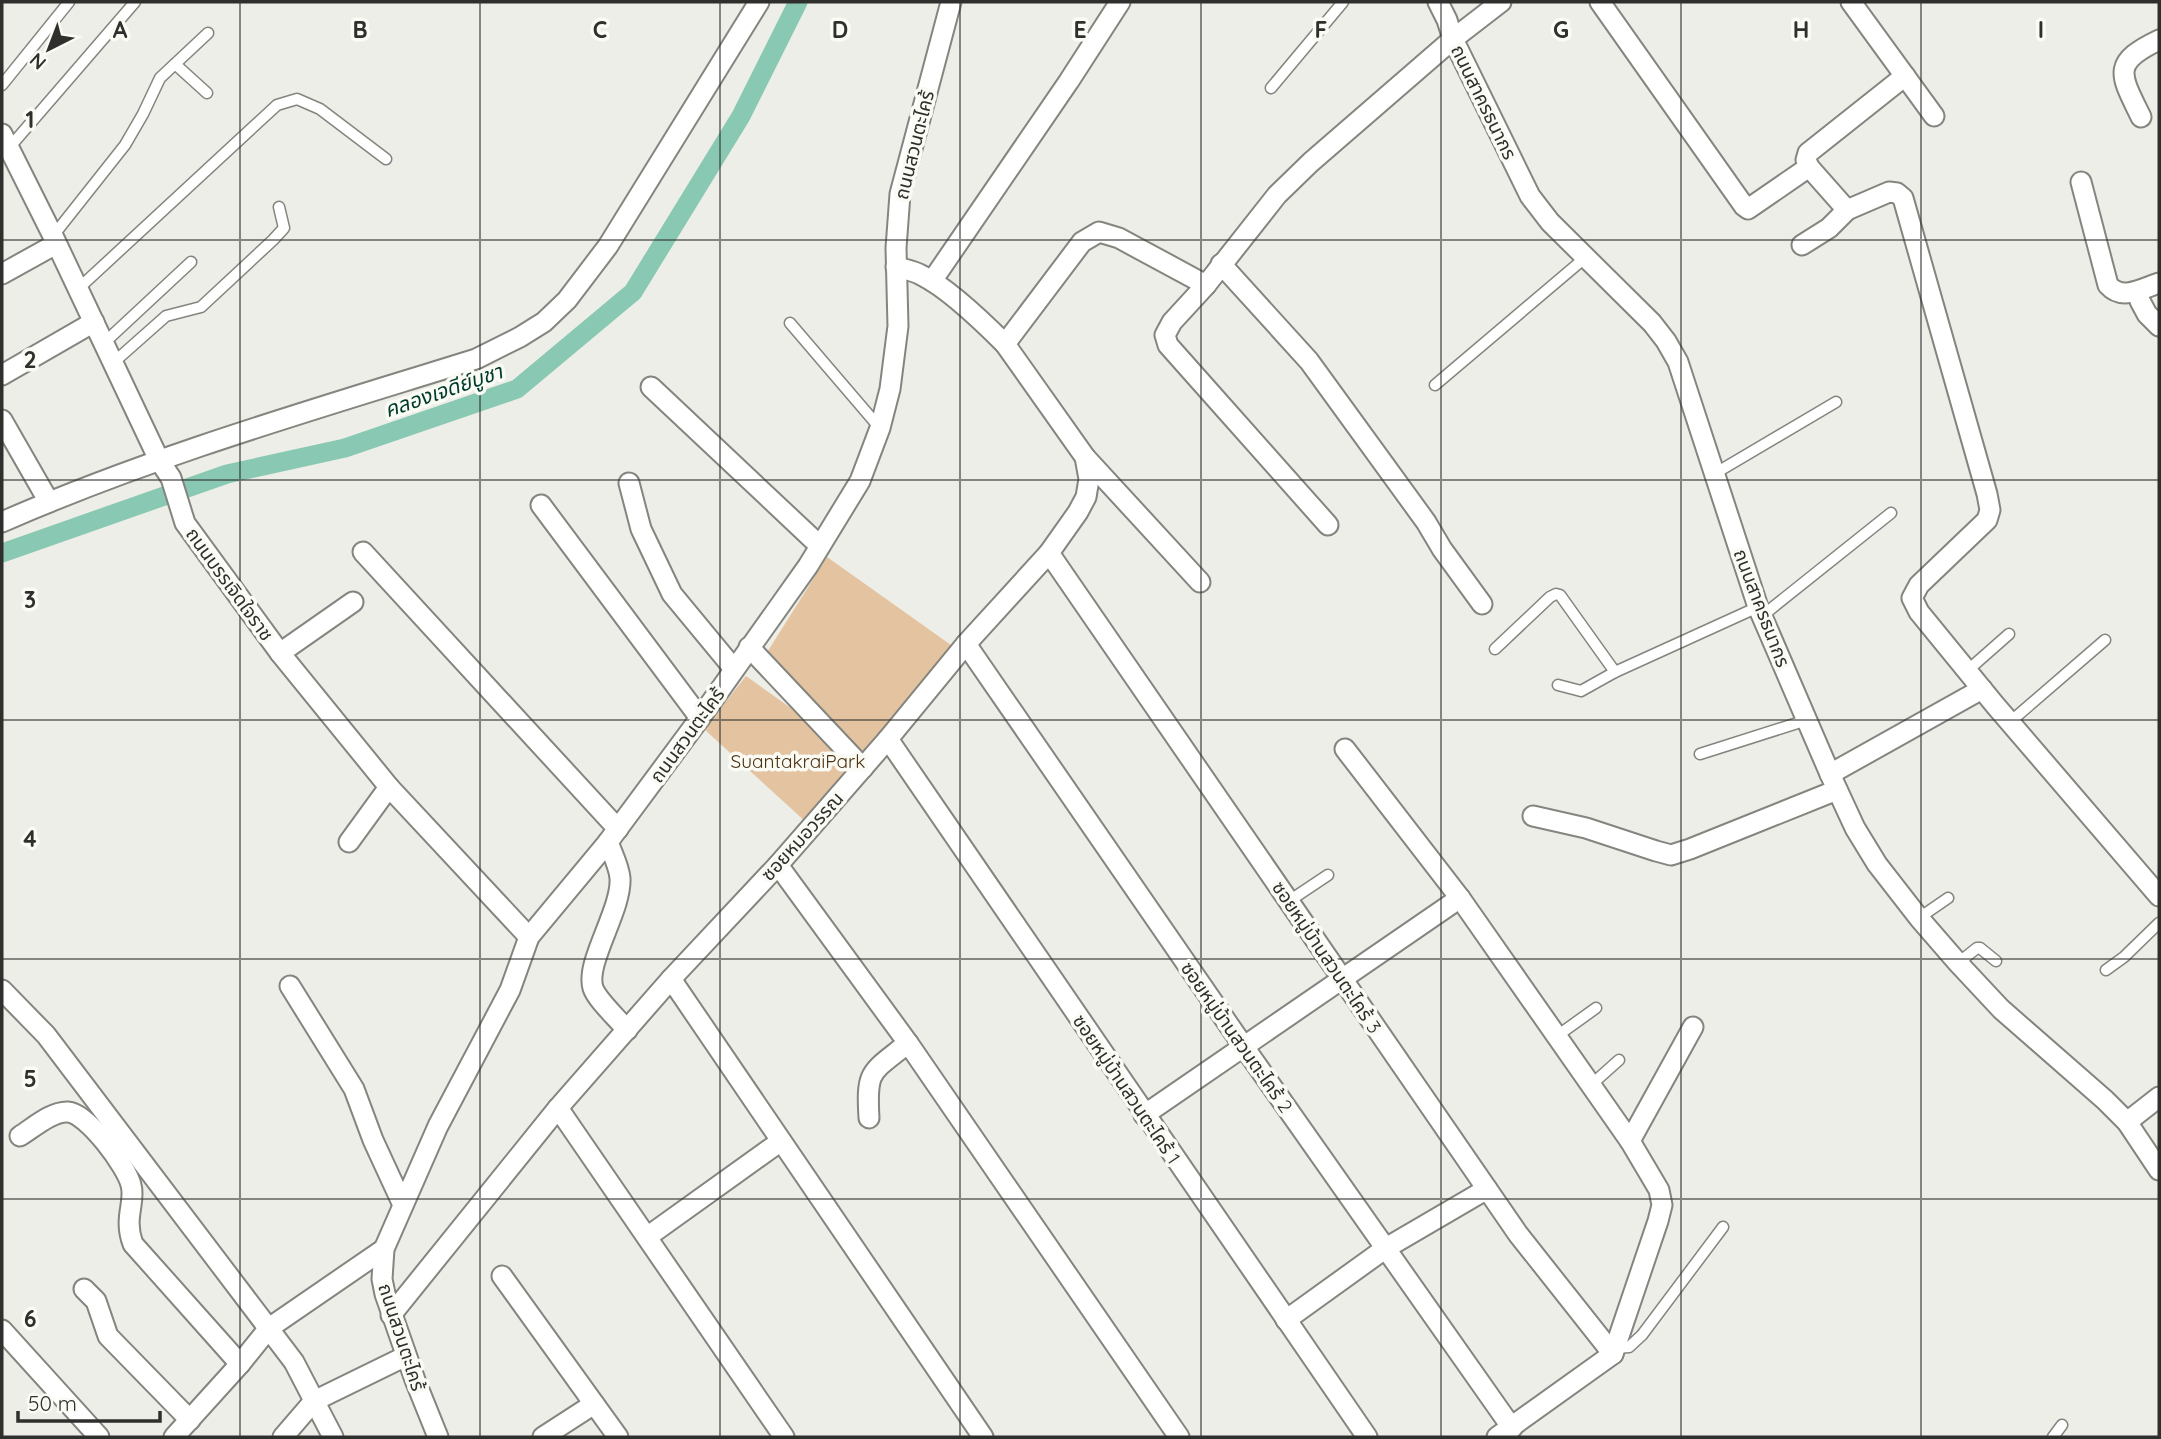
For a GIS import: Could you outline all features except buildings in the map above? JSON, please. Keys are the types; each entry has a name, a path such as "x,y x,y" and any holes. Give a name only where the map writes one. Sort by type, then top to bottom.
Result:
{"street":[{"path":"2,522 159,460 476,359 520,337 544,321 567,300 608,246 759,2"},
{"name":"ถนนสวนตะไคร้","path":"434,1435 391,1315 382,1279 384,1249 438,1126 510,990 529,937 613,836 701,718 820,546 860,481 880,428 890,389 898,326 896,267 900,194 951,2"},
{"path":"932,281 1069,82 1120,2"},
{"name":"ถนนสาครธนากร","path":"1438,2 1530,195 1550,222 1652,323 1667,341 1678,362 1760,612 1833,782 1855,828 1877,864 1919,918 2001,1009 2127,1122 2159,1170"},
{"path":"1328,525 1168,345 1165,335 1172,322 1206,285 1277,195 1453,38 1502,2"},
{"path":"1600,2 1744,206 1748,209 1756,206 1809,167"},
{"path":"1851,2 1934,116"},
{"path":"2141,117 2124,83 2124,66 2131,55 2159,40"},
{"path":"1847,210 1809,167 1806,160 1808,153 1905,76"},
{"name":"ถนนบรรเจิดใจราช","path":"5,141 159,460 171,478 185,523 280,653 389,787 529,937"},
{"path":"2081,182 2108,285 2121,295 2159,283"},
{"path":"1802,245 1829,228 1847,210 1889,192 1897,193 1903,198 1990,510 1987,520 1919,585 1912,598 1919,612 1967,671 2159,896"},
{"path":"1004,344 1082,242 1099,232 1119,238 1206,285"},
{"path":"2,274 55,240"},
{"path":"1221,264 1309,361 1482,604"},
{"path":"896,267 932,281 989,328 1004,344 1085,457 1200,582"},
{"path":"2140,301 2147,314 2159,326"},
{"path":"2,375 94,323"},
{"path":"651,387 820,546"},
{"path":"2,420 49,502"},
{"name":"ซอยหมอวรรณ","path":"391,1315 558,1108 671,979 778,865 888,739 966,644 1049,553 1086,497 1090,479 1085,457"},
{"path":"629,484 641,529 672,594 733,669"},
{"path":"541,505 701,718"},
{"path":"363,552 613,836 620,879 592,979 594,990 627,1030"},
{"name":"ซอยหมู่บ้านสวนตะไคร้ 3","path":"1049,553 1518,1234 1614,1351"},
{"path":"280,653 353,602"},
{"name":"ซอยหมู่บ้านสวนตะไคร้ 2","path":"966,644 1386,1248 1505,1434"},
{"path":"749,647 863,768"},
{"path":"1533,816 1586,828 1671,855 1833,782 1982,689"},
{"name":"ซอยหมู่บ้านสวนตะไคร้ 1","path":"888,739 1367,1437"},
{"path":"1345,749 1460,898 1630,1141 1659,1190 1662,1205 1642,1273 1614,1351 1505,1434"},
{"path":"349,842 389,787"},
{"path":"778,865 908,1043 1179,1437"},
{"path":"1144,1115 1460,898"},
{"path":"671,979 983,1437"},
{"path":"290,986 354,1089 373,1140 403,1205"},
{"path":"2,990 46,1035 120,1148 269,1328 294,1362 333,1437"},
{"path":"1630,1141 1693,1027"},
{"path":"869,1118 869,1078 878,1067 908,1043"},
{"path":"2127,1122 2159,1097"},
{"path":"558,1108 784,1437"},
{"path":"20,1136 53,1115 67,1112 80,1118 120,1148 123,1166 132,1187 128,1230 133,1244 240,1364"},
{"path":"647,1237 781,1141"},
{"path":"1286,1320 1386,1248 1487,1189"},
{"path":"174,1437 269,1328 384,1249"},
{"path":"502,1276 618,1437"},
{"path":"84,1289 96,1301 108,1336 190,1420"},
{"path":"2,1330 99,1437"},
{"path":"283,1437 314,1401 406,1356"},
{"path":"543,1437 594,1404"}],"lane":[{"path":"2,85 69,2"},
{"path":"5,141 135,2"},
{"path":"1271,88 1343,2"},
{"path":"55,240 125,145 160,78 208,33"},
{"path":"175,64 207,93"},
{"path":"78,290 277,105 297,99 320,109 386,159"},
{"path":"113,363 166,316 201,307 273,240 284,228 279,207"},
{"path":"1435,386 1586,257"},
{"path":"104,343 191,262"},
{"path":"790,323 880,428"},
{"path":"1714,474 1836,402"},
{"path":"1558,685 1581,691 1615,672 1760,612 1891,513"},
{"path":"1495,649 1556,594 1560,595 1615,672"},
{"path":"1967,671 2008,634"},
{"path":"2010,722 2105,640"},
{"path":"1700,754 1807,720"},
{"path":"1289,901 1328,876"},
{"path":"1919,918 1948,898"},
{"path":"2106,970 2124,957 2159,923"},
{"path":"1958,963 1977,948 1996,961"},
{"path":"1557,1036 1596,1008"},
{"path":"1591,1085 1619,1060"},
{"path":"1614,1351 1629,1347 1642,1335 1723,1227"},
{"path":"2053,1437 2062,1425"}],"green space":[{"name":"SuantakraiPark","path":"827,557 958,650 807,823 704,729 746,676 858,756 766,654"}],"waterway":[{"name":"คลองเจดีย์บูชา","path":"2,553 227,474 345,448 517,389 633,292 741,116 798,2"}]}
